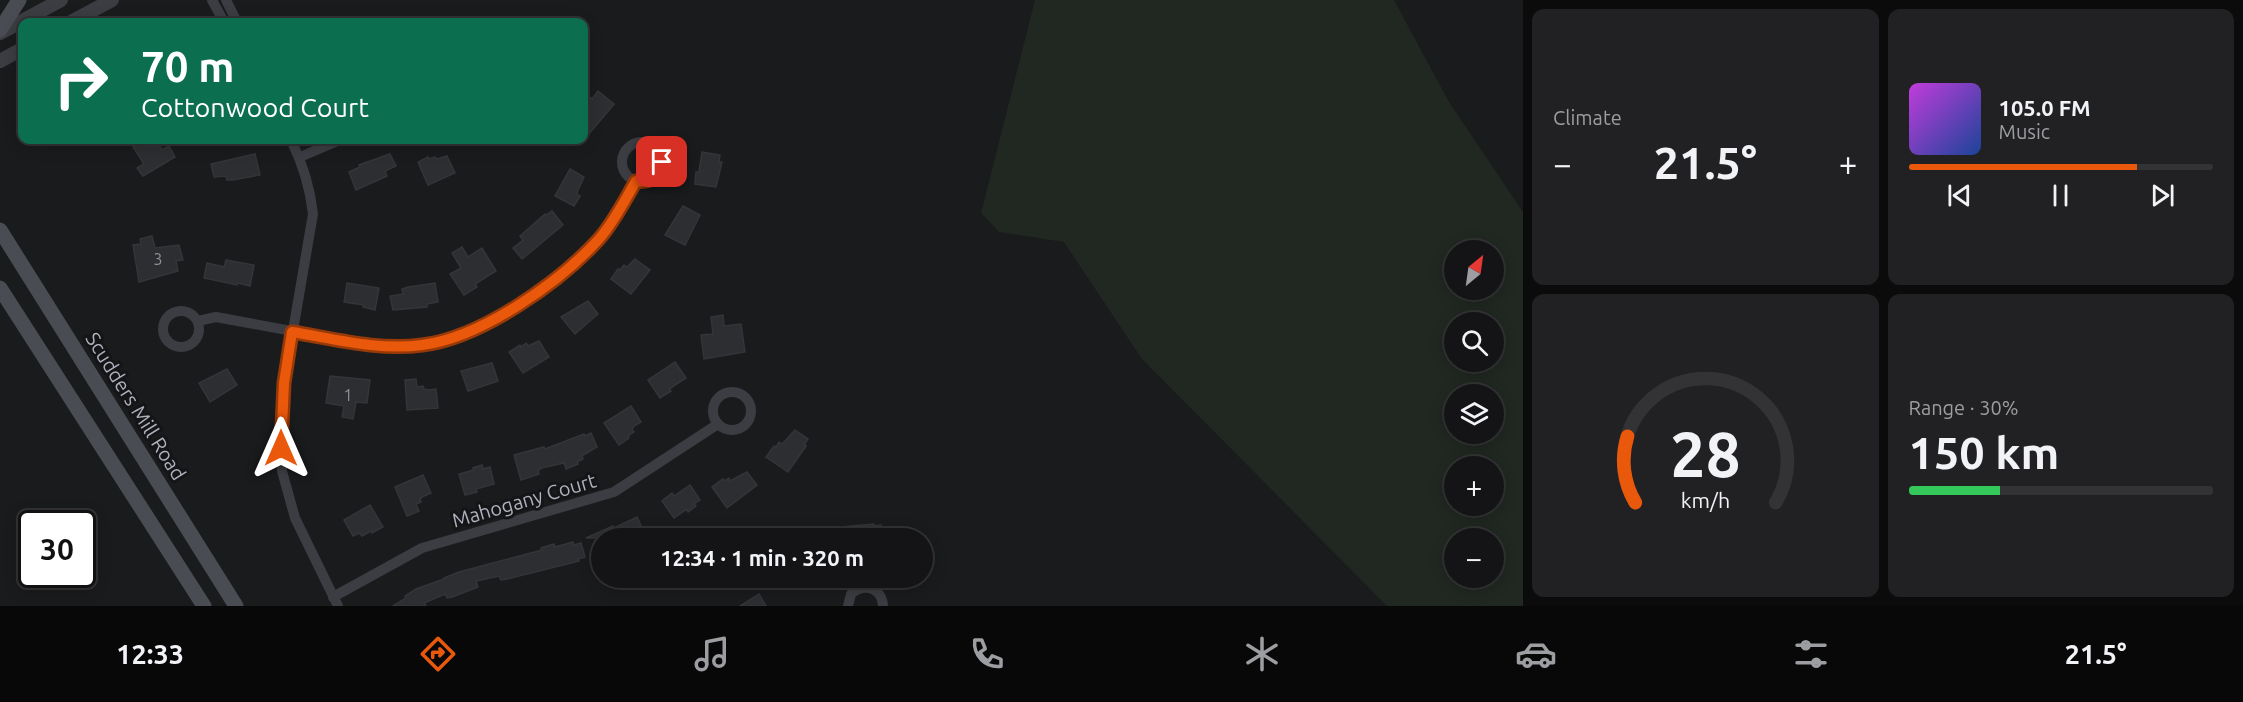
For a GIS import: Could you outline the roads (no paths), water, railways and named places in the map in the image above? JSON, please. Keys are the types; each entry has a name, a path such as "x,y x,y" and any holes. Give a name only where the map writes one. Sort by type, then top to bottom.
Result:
{"main road":[{"path":"0,32 19,0"},
{"name":"Scudders Mill Road","path":"0,230 236,606"},
{"path":"0,288 204,606"}],"street":[{"path":"27,18 61,0"},
{"path":"78,18 112,0"},
{"path":"212,0 222,18"},
{"path":"226,0 235,18"},
{"path":"0,32 18,23"},
{"path":"0,61 18,51"},
{"path":"293,144 310,188 313,214 284,383 281,426 282,471 295,518 335,601"},
{"path":"300,157 331,144"},
{"path":"198,321 216,317 380,347 424,345 471,331 507,313 561,273 600,238 636,181"},
{"name":"Mahogany Court","path":"335,601 422,548 615,492 718,424"},
{"path":"848,606 851,594 863,587 878,592 883,606"}]}
